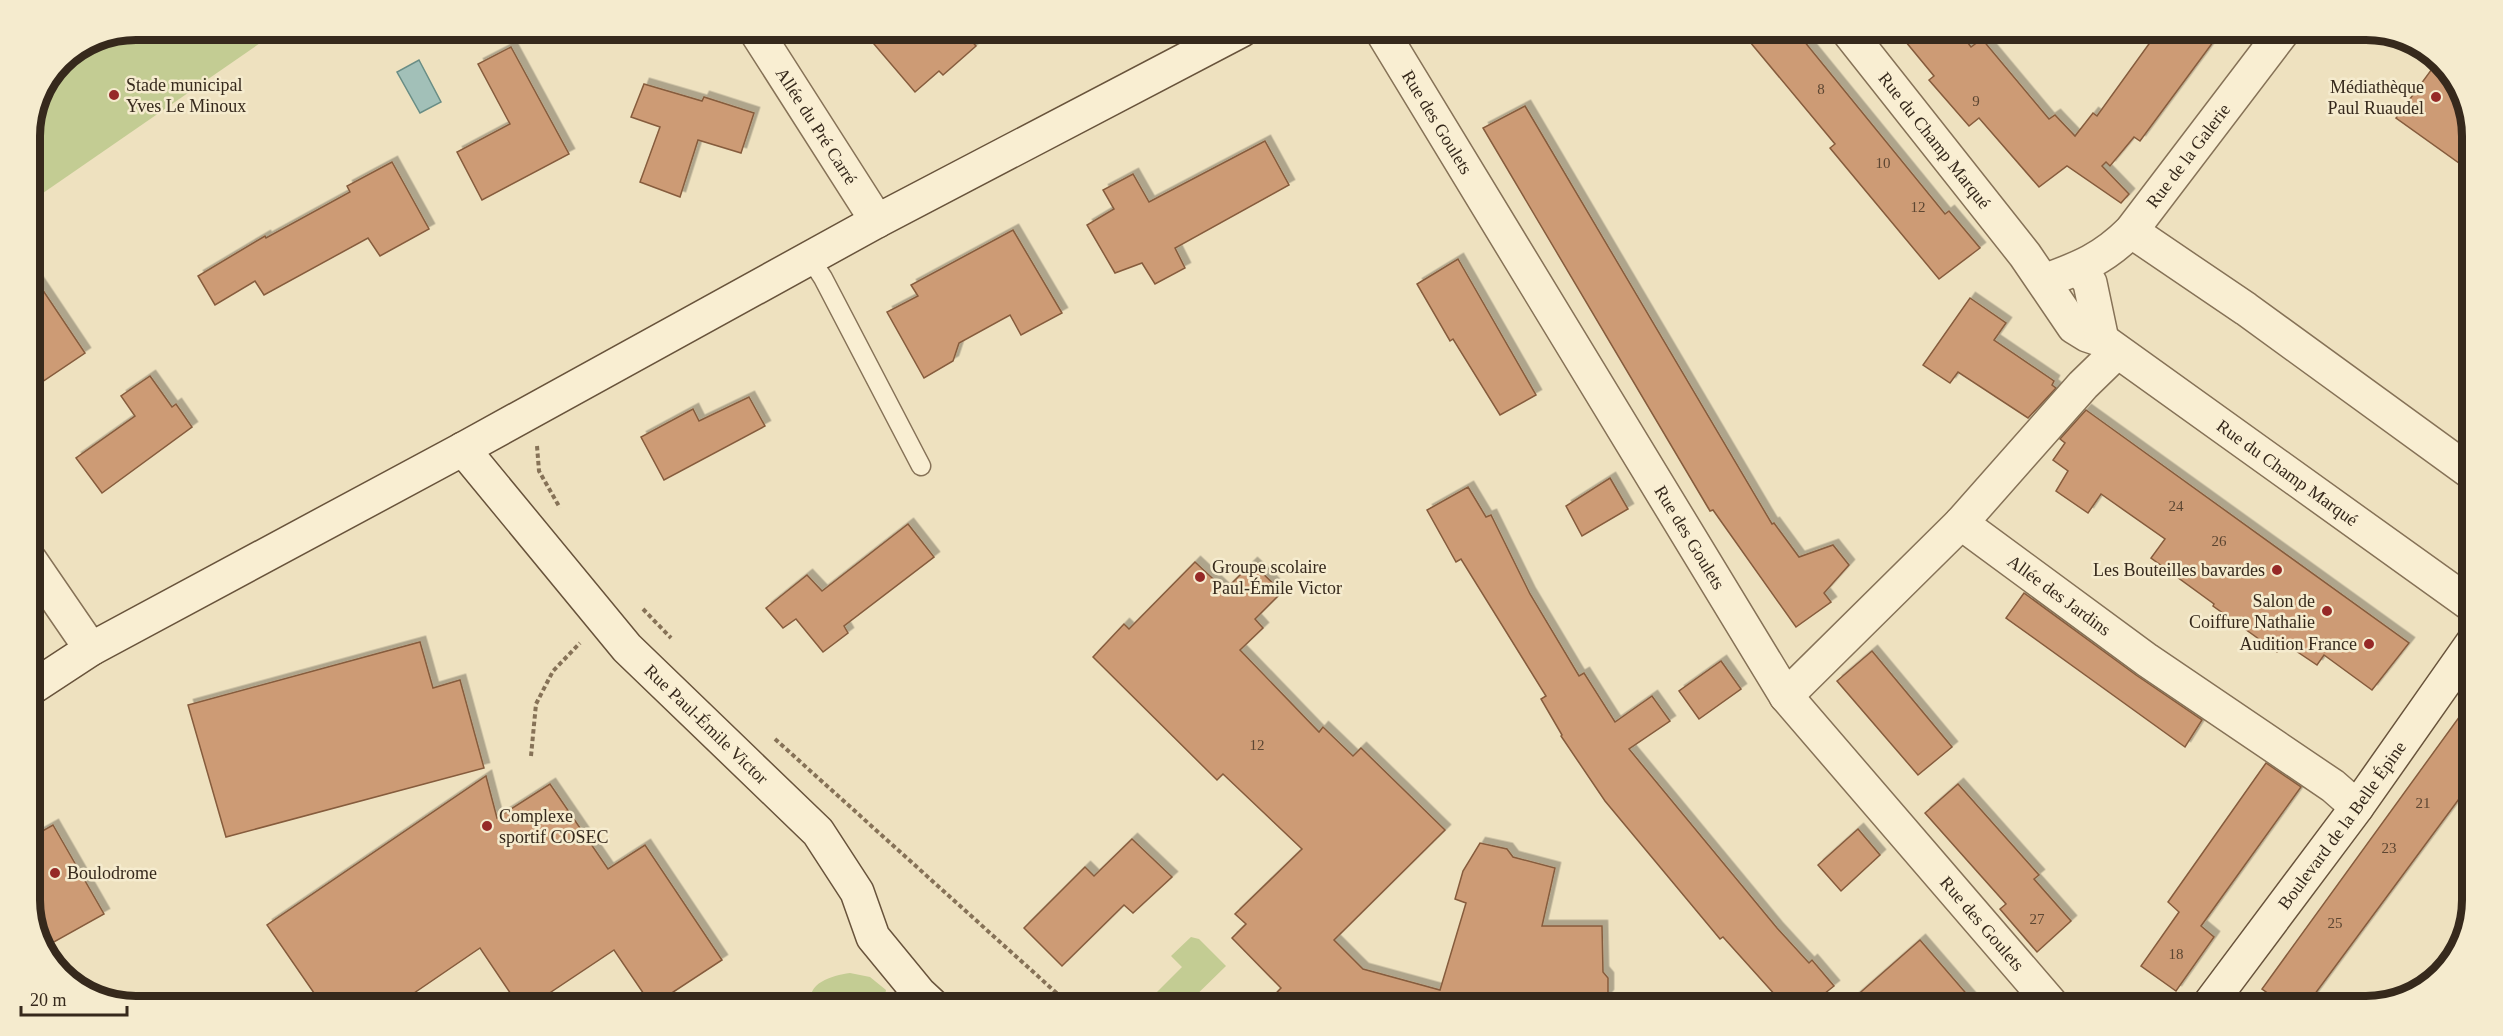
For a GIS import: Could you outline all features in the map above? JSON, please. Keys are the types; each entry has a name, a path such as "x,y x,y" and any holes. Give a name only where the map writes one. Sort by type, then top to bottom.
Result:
{"street":[{"name":"Allée du Pré Carré","path":"761,40 877,221"},
{"path":"41,682 91,649 463,449 877,221 1215,40"},
{"name":"Rue des Goulets","path":"1387,40 1786,696 2044,996"},
{"name":"Rue du Champ Marqué","path":"1855,40 2044,281 2074,327 2110,346 2462,598"},
{"name":"Rue de la Galerie","path":"2080,268 2111,251 2131,231 2276,40"},
{"path":"2131,231 2246,309 2462,466"},
{"path":"1786,696 1960,523 2083,385 2110,346 2090,283 2080,268 2044,281"},
{"name":"Rue Paul-Émile Victor","path":"463,449 627,648 818,832 857,892 873,937 922,996"},
{"name":"Allée des Jardins","path":"1960,523 2138,654 2333,786 2357,807"},
{"path":"41,576 91,649"},
{"name":"Boulevard de la Belle Épine","path":"2215,996 2357,807 2462,658"}],"lane":[{"path":"810,258 823,278 921,466"}],"path":[{"path":"548,402 558,421 537,445 539,471 560,509"},
{"path":"639,605 678,646"},
{"path":"531,756 536,704 553,671 603,619"},
{"path":"775,738 1060,996"}],"green space":[{"name":"Stade municipal Yves Le Minoux","path":"136,40 265,40 41,194 41,130 44,111 50,94 60,78 88,53 117,42"},
{"path":"1191,937 1199,939 1226,966 1195,996 1153,996 1182,967 1171,956"},
{"path":"850,973 870,977 886,990 885,996 811,996 816,986 835,976"}],"water":[{"path":"419,60 441,102 420,113 397,72"}],"building":[{"path":"871,40 971,40 976,46 943,75 939,71 915,92"},
{"path":"1748,40 1803,40 1945,214 1949,211 1980,248 1939,279 1830,148 1835,144"},
{"path":"1904,40 1966,40 1971,47 1983,40 2049,119 2055,115 2075,136 2093,113 2097,116 2152,40 2215,40 2140,141 2134,137 2110,166 2106,162 2102,166 2129,194 2121,203 2067,166 2039,187 1979,118 1969,126 1929,80 1934,76"},
{"path":"511,47 569,154 482,200 457,152 510,124 478,64"},
{"name":"Médiathèque Paul Ruaudel","path":"2433,67 2453,94 2461,117 2462,165 2396,118"},
{"path":"644,84 702,101 704,97 754,113 741,153 698,140 680,197 640,182 660,127 631,117"},
{"path":"1525,106 1772,524 1774,523 1799,557 1833,545 1849,565 1824,593 1831,602 1796,627 1713,510 1710,511 1483,128"},
{"path":"1265,141 1289,185 1175,248 1185,268 1155,284 1142,263 1115,273 1087,225 1114,209 1103,190 1133,174 1149,202"},
{"path":"392,162 429,229 380,256 368,238 264,295 255,281 215,305 198,276 265,236 266,238 350,192 347,186"},
{"path":"1013,230 1062,313 1021,335 1010,315 959,343 953,361 924,378 887,312 918,296 911,285"},
{"path":"1458,259 1536,395 1500,415 1453,339 1450,341 1417,284"},
{"path":"41,287 85,353 41,383"},
{"path":"1970,298 2006,323 1994,340 2054,381 2052,385 2056,388 2028,418 1958,372 1950,383 1923,365"},
{"path":"150,376 172,407 176,404 192,427 102,493 76,458 135,416 121,396"},
{"path":"749,397 765,426 664,480 641,437 693,409 699,421"},
{"path":"2086,410 2409,643 2372,690 2324,655 2317,665 2284,643 2277,652 2213,606 2214,604 2151,558 2165,539 2101,494 2088,513 2056,491 2068,471 2053,460 2065,443 2060,439"},
{"path":"1610,478 1628,509 1582,536 1566,506"},
{"path":"1468,487 1486,517 1491,515 1530,594 1579,676 1584,673 1615,722 1652,696 1670,721 1629,749 1777,928 1809,963 1812,960 1834,986 1822,996 1776,996 1723,937 1720,939 1605,801 1561,736 1541,699 1546,696 1461,559 1456,562 1427,510"},
{"path":"908,524 934,557 844,626 848,633 823,652 796,619 783,628 766,608 807,575 822,591"},
{"path":"1195,562 1225,590 1252,563 1282,592 1255,619 1263,628 1240,650 1319,732 1323,727 1353,756 1361,748 1445,830 1334,940 1363,969 1440,990 1466,903 1455,899 1463,871 1480,843 1507,849 1513,857 1555,868 1542,926 1602,926 1603,972 1608,978 1608,995 1273,996 1281,988 1232,938 1246,924 1235,914 1302,849 1223,774 1217,780 1093,657 1124,624 1129,629"},
{"path":"2024,593 2202,720 2185,747 2006,618"},
{"path":"420,642 433,688 460,680 484,768 226,837 188,705"},
{"path":"1872,651 1952,747 1918,775 1837,681"},
{"path":"1721,661 1741,689 1699,719 1679,691"},
{"path":"2462,713 2462,795 2313,996 2272,996 2262,989"},
{"path":"2266,763 2301,787 2201,926 2214,937 2176,991 2141,966 2179,912 2168,902"},
{"path":"486,776 497,818 550,784 608,869 645,845 722,960 667,996 645,996 614,950 545,996 512,996 480,948 410,996 316,996 267,925"},
{"path":"1958,784 2039,875 2034,879 2071,921 2037,952 2000,909 2006,904 1925,813"},
{"name":"Boulodrome","path":"53,825 104,914 51,944 42,919 41,832"},
{"path":"1858,829 1880,855 1841,891 1818,865"},
{"path":"1132,839 1172,877 1133,913 1124,905 1062,966 1024,928 1085,867 1094,876"},
{"path":"1920,940 1968,996 1856,996"}],"place":[{"name":"Stade municipal Yves Le Minoux","path":"114,95"},
{"name":"Médiathèque Paul Ruaudel","path":"2436,97"},
{"name":"Les Bouteilles bavardes","path":"2277,570"},
{"name":"Groupe scolaire Paul-Émile Victor","path":"1200,577"},
{"name":"Salon de Coiffure Nathalie","path":"2327,611"},
{"name":"Audition France","path":"2369,644"},
{"name":"Complexe sportif COSEC","path":"487,826"},
{"name":"Boulodrome","path":"55,873"}]}
